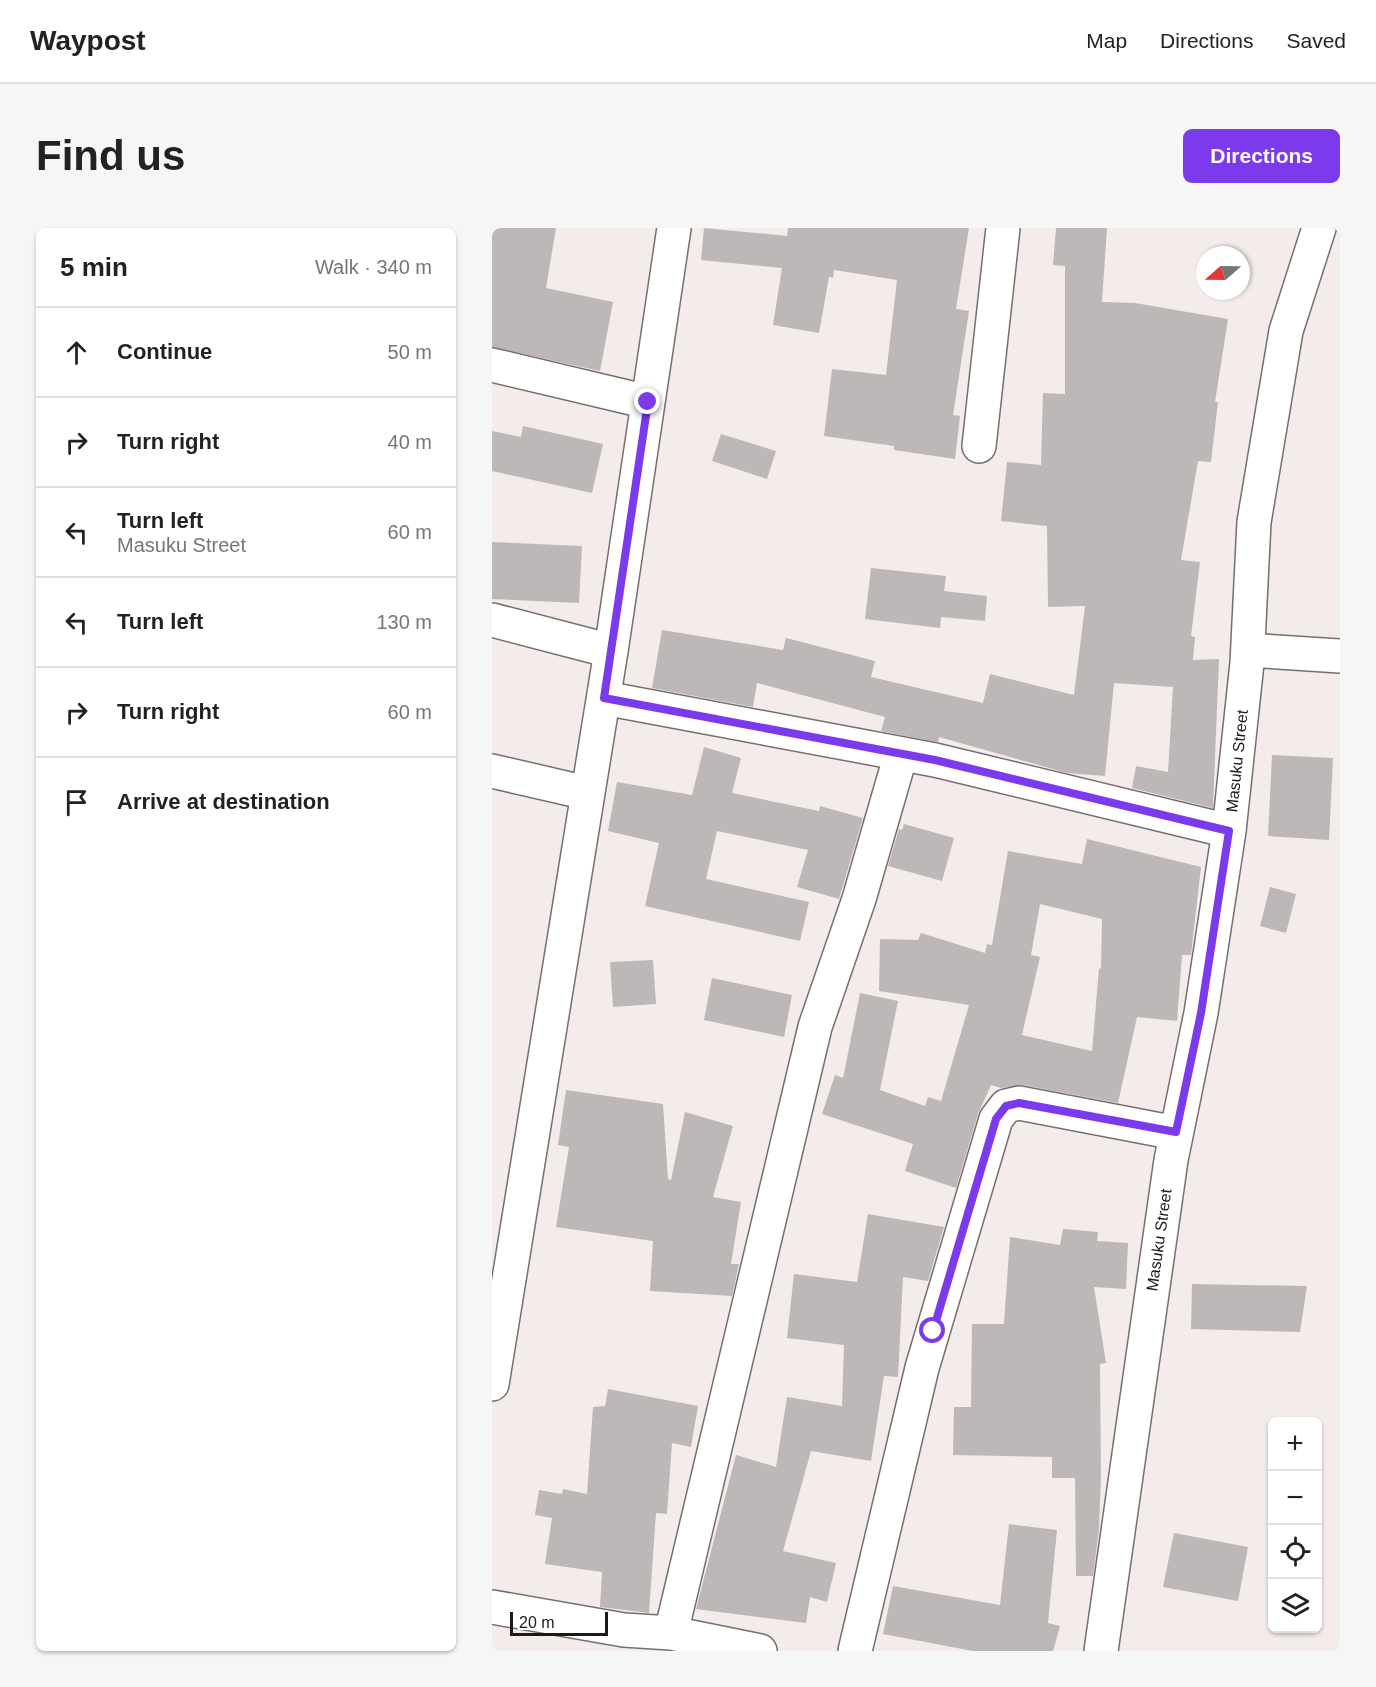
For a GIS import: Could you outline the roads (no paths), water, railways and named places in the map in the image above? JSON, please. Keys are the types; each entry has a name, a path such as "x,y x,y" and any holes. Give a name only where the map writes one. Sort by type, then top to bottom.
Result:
{"street":[{"path":"492,1384 497,1322 604,698 674,228"},
{"path":"979,446 1003,228"},
{"name":"Masuku Street","path":"1101,1651 1176,1132 1201,1013 1229,831 1248,650 1254,522 1286,332 1318,228"},
{"path":"492,365 648,402"},
{"path":"492,620 611,651"},
{"path":"1248,650 1340,656"},
{"path":"604,698 901,754 1229,831"},
{"path":"671,1633 815,1027 859,899 901,754"},
{"path":"492,771 587,793"},
{"path":"855,1651 922,1368 996,1119 1006,1106 1019,1103 1176,1132"},
{"path":"492,1606 624,1630 671,1633 760,1651"}]}
